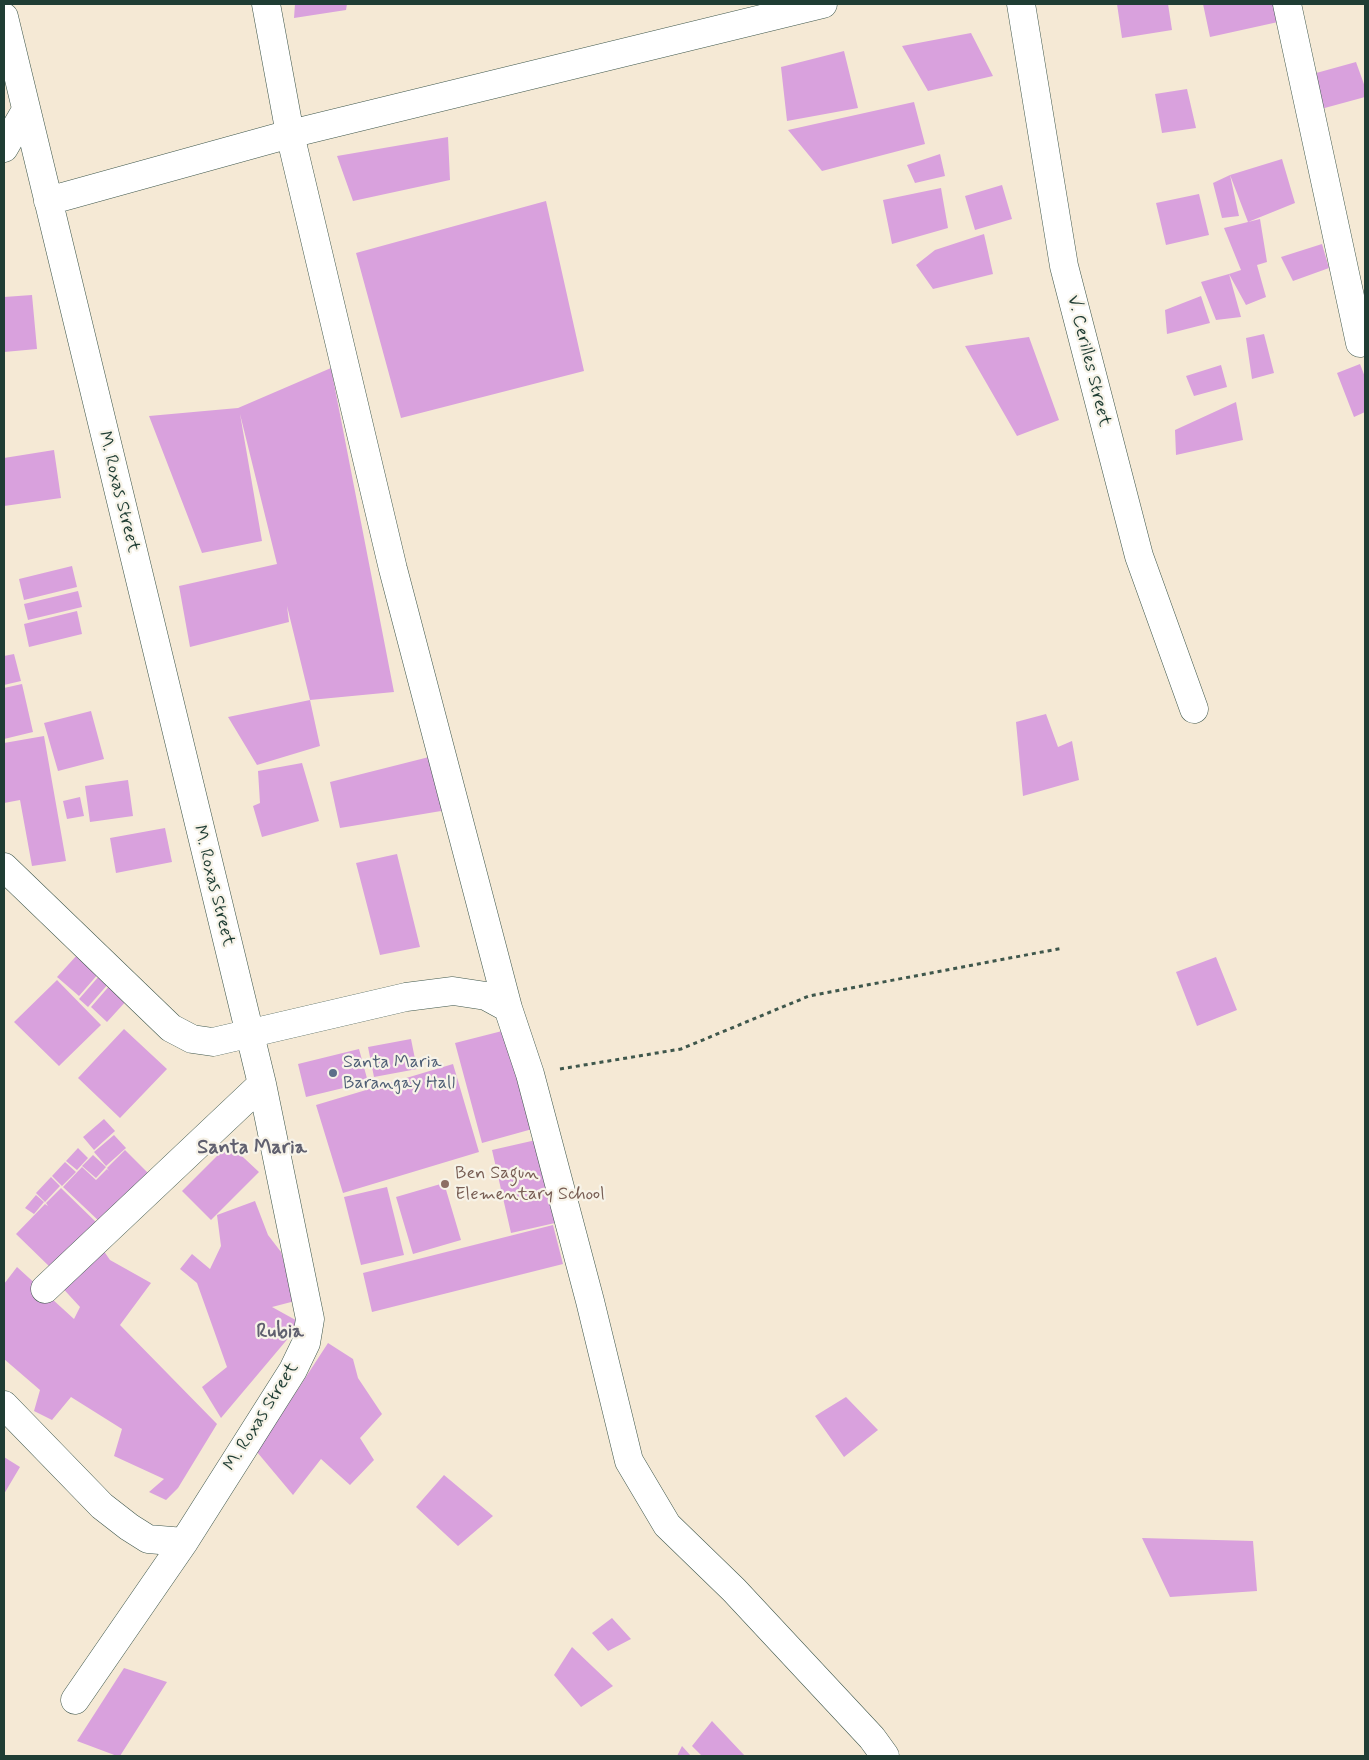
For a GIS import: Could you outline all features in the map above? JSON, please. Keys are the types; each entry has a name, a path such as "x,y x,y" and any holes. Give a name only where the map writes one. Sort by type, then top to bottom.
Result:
{"street":[{"path":"266,4 290,134 393,569 508,1008 530,1074 590,1301 629,1461 667,1525 734,1590 872,1738 885,1756"},
{"path":"48,201 290,134 823,4"},
{"name":"V. Cerilles Street","path":"1021,4 1064,266 1139,556 1194,709"},
{"path":"1286,4 1360,343"},
{"name":"M. Roxas Street","path":"4,17 262,1084 310,1319 306,1343 293,1370 184,1542 75,1700"},
{"path":"4,148 26,110"},
{"path":"4,867 172,1028 192,1040 212,1042 406,997 453,991 486,996 508,1008"},
{"path":"45,1289 262,1084"},
{"path":"4,1404 102,1506 129,1527 148,1539 184,1542"}],"path":[{"path":"530,1074 681,1049 810,996 1063,948"}],"building":[{"path":"295,4 347,4 346,10 294,18"},
{"path":"1117,4 1168,4 1172,30 1122,38"},
{"path":"1203,4 1274,4 1278,22 1210,37"},
{"path":"971,33 993,76 928,91 902,46"},
{"path":"844,51 858,108 787,121 781,67"},
{"path":"1356,62 1365,87 1365,97 1321,109 1309,75"},
{"path":"1187,89 1196,128 1162,133 1155,94"},
{"path":"914,102 925,144 822,171 788,130"},
{"path":"448,137 450,180 353,201 337,156"},
{"path":"940,154 945,176 915,183 907,165"},
{"path":"1282,159 1295,203 1248,222 1230,175"},
{"path":"1230,175 1239,216 1222,218 1213,183"},
{"path":"1002,185 1012,219 975,230 965,196"},
{"path":"941,188 948,228 892,244 883,200"},
{"path":"1199,194 1209,235 1166,245 1156,203"},
{"path":"546,201 584,371 401,418 356,253"},
{"path":"1260,219 1267,262 1257,265 1266,297 1246,305 1229,274 1241,270 1224,228"},
{"path":"984,234 993,274 933,289 916,265 935,250"},
{"path":"1322,244 1329,268 1293,281 1281,257"},
{"path":"1229,274 1241,317 1216,320 1201,282"},
{"path":"32,295 37,349 4,352 4,297"},
{"path":"1201,296 1210,323 1167,334 1165,310"},
{"path":"1264,334 1274,373 1252,379 1246,338"},
{"path":"1029,337 1059,420 1017,436 965,346"},
{"path":"1360,364 1365,377 1365,412 1354,417 1337,373"},
{"path":"1221,365 1227,387 1194,396 1186,376"},
{"path":"331,368 394,692 310,700 287,606 289,622 190,647 179,586 277,564 240,414 262,541 202,553 149,416 238,408"},
{"path":"1236,402 1243,440 1176,455 1175,430"},
{"path":"54,450 61,498 4,506 4,458"},
{"path":"72,566 77,587 24,600 19,579"},
{"path":"78,591 82,607 28,620 24,604"},
{"path":"77,611 82,634 29,647 24,624"},
{"path":"14,654 21,681 4,685 4,656"},
{"path":"22,684 33,732 4,739 4,688"},
{"path":"310,700 320,746 257,765 228,717"},
{"path":"91,711 104,759 58,771 44,723"},
{"path":"1046,714 1058,747 1072,741 1079,780 1023,796 1016,722"},
{"path":"44,736 66,861 32,866 20,800 4,803 4,743"},
{"path":"433,756 447,810 340,828 330,782"},
{"path":"302,763 319,821 262,837 253,806 260,803 258,771"},
{"path":"128,780 133,816 90,822 85,786"},
{"path":"80,797 84,816 67,819 63,801"},
{"path":"165,828 172,862 116,873 110,838"},
{"path":"397,854 420,947 380,955 356,863"},
{"path":"78,954 99,973 79,996 57,977"},
{"path":"1216,957 1237,1010 1197,1026 1176,972"},
{"path":"100,975 109,983 88,1007 79,999"},
{"path":"57,980 101,1025 59,1066 14,1022"},
{"path":"111,984 128,999 107,1022 91,1007"},
{"path":"124,1029 167,1069 120,1118 78,1078"},
{"path":"510,1029 536,1128 482,1143 455,1043"},
{"path":"411,1039 417,1069 374,1077 368,1047"},
{"name":"Santa Maria Barangay Hall","path":"359,1049 368,1082 306,1097 298,1064"},
{"path":"453,1064 479,1152 343,1193 316,1105"},
{"path":"104,1119 115,1131 94,1150 83,1137"},
{"path":"114,1135 126,1148 106,1166 94,1152"},
{"path":"536,1140 555,1223 511,1233 492,1150"},
{"path":"229,1144 259,1172 211,1220 182,1191"},
{"path":"78,1148 88,1158 77,1170 66,1161"},
{"path":"125,1150 149,1174 101,1223 63,1187 82,1167 96,1180 107,1169 109,1171 107,1168"},
{"path":"93,1155 106,1167 96,1178 82,1166"},
{"path":"65,1162 76,1172 62,1186 52,1176"},
{"path":"51,1177 60,1186 45,1202 36,1193"},
{"path":"444,1183 461,1240 413,1254 396,1197"},
{"path":"387,1187 404,1255 361,1265 344,1197"},
{"path":"61,1188 98,1224 53,1270 16,1234 45,1204 48,1206 46,1203"},
{"path":"36,1195 44,1202 34,1214 25,1208"},
{"path":"255,1201 268,1235 281,1252 295,1301 272,1307 301,1323 221,1418 202,1387 227,1367 197,1283 180,1269 192,1254 210,1269 221,1246 217,1215"},
{"path":"553,1225 563,1264 372,1312 363,1273"},
{"path":"101,1247 110,1260 151,1283 120,1325 217,1424 178,1488 166,1500 149,1492 164,1479 114,1456 122,1429 71,1397 52,1420 34,1411 40,1390 4,1359 4,1284 17,1267 74,1319 80,1307 58,1283"},
{"path":"328,1343 353,1359 358,1378 382,1414 360,1438 374,1460 350,1485 321,1459 293,1495 257,1452"},
{"path":"846,1397 878,1430 844,1457 815,1416"},
{"path":"4,1457 20,1467 4,1494"},
{"path":"444,1475 493,1516 458,1546 416,1507"},
{"path":"1142,1538 1253,1541 1257,1591 1170,1597"},
{"path":"612,1618 631,1639 608,1651 592,1633"},
{"path":"572,1647 613,1686 581,1707 554,1675"},
{"path":"124,1668 167,1682 120,1756 117,1756 77,1741"},
{"path":"712,1721 745,1756 702,1756 692,1746"},
{"path":"682,1746 691,1756 677,1756"}],"place":[{"name":"Santa Maria Barangay Hall","path":"333,1073"},
{"name":"Ben Sagun Elementary School","path":"445,1184"}],"district":[{"name":"Santa Maria","path":"252,1149"},
{"name":"Rubia","path":"280,1333"}]}
